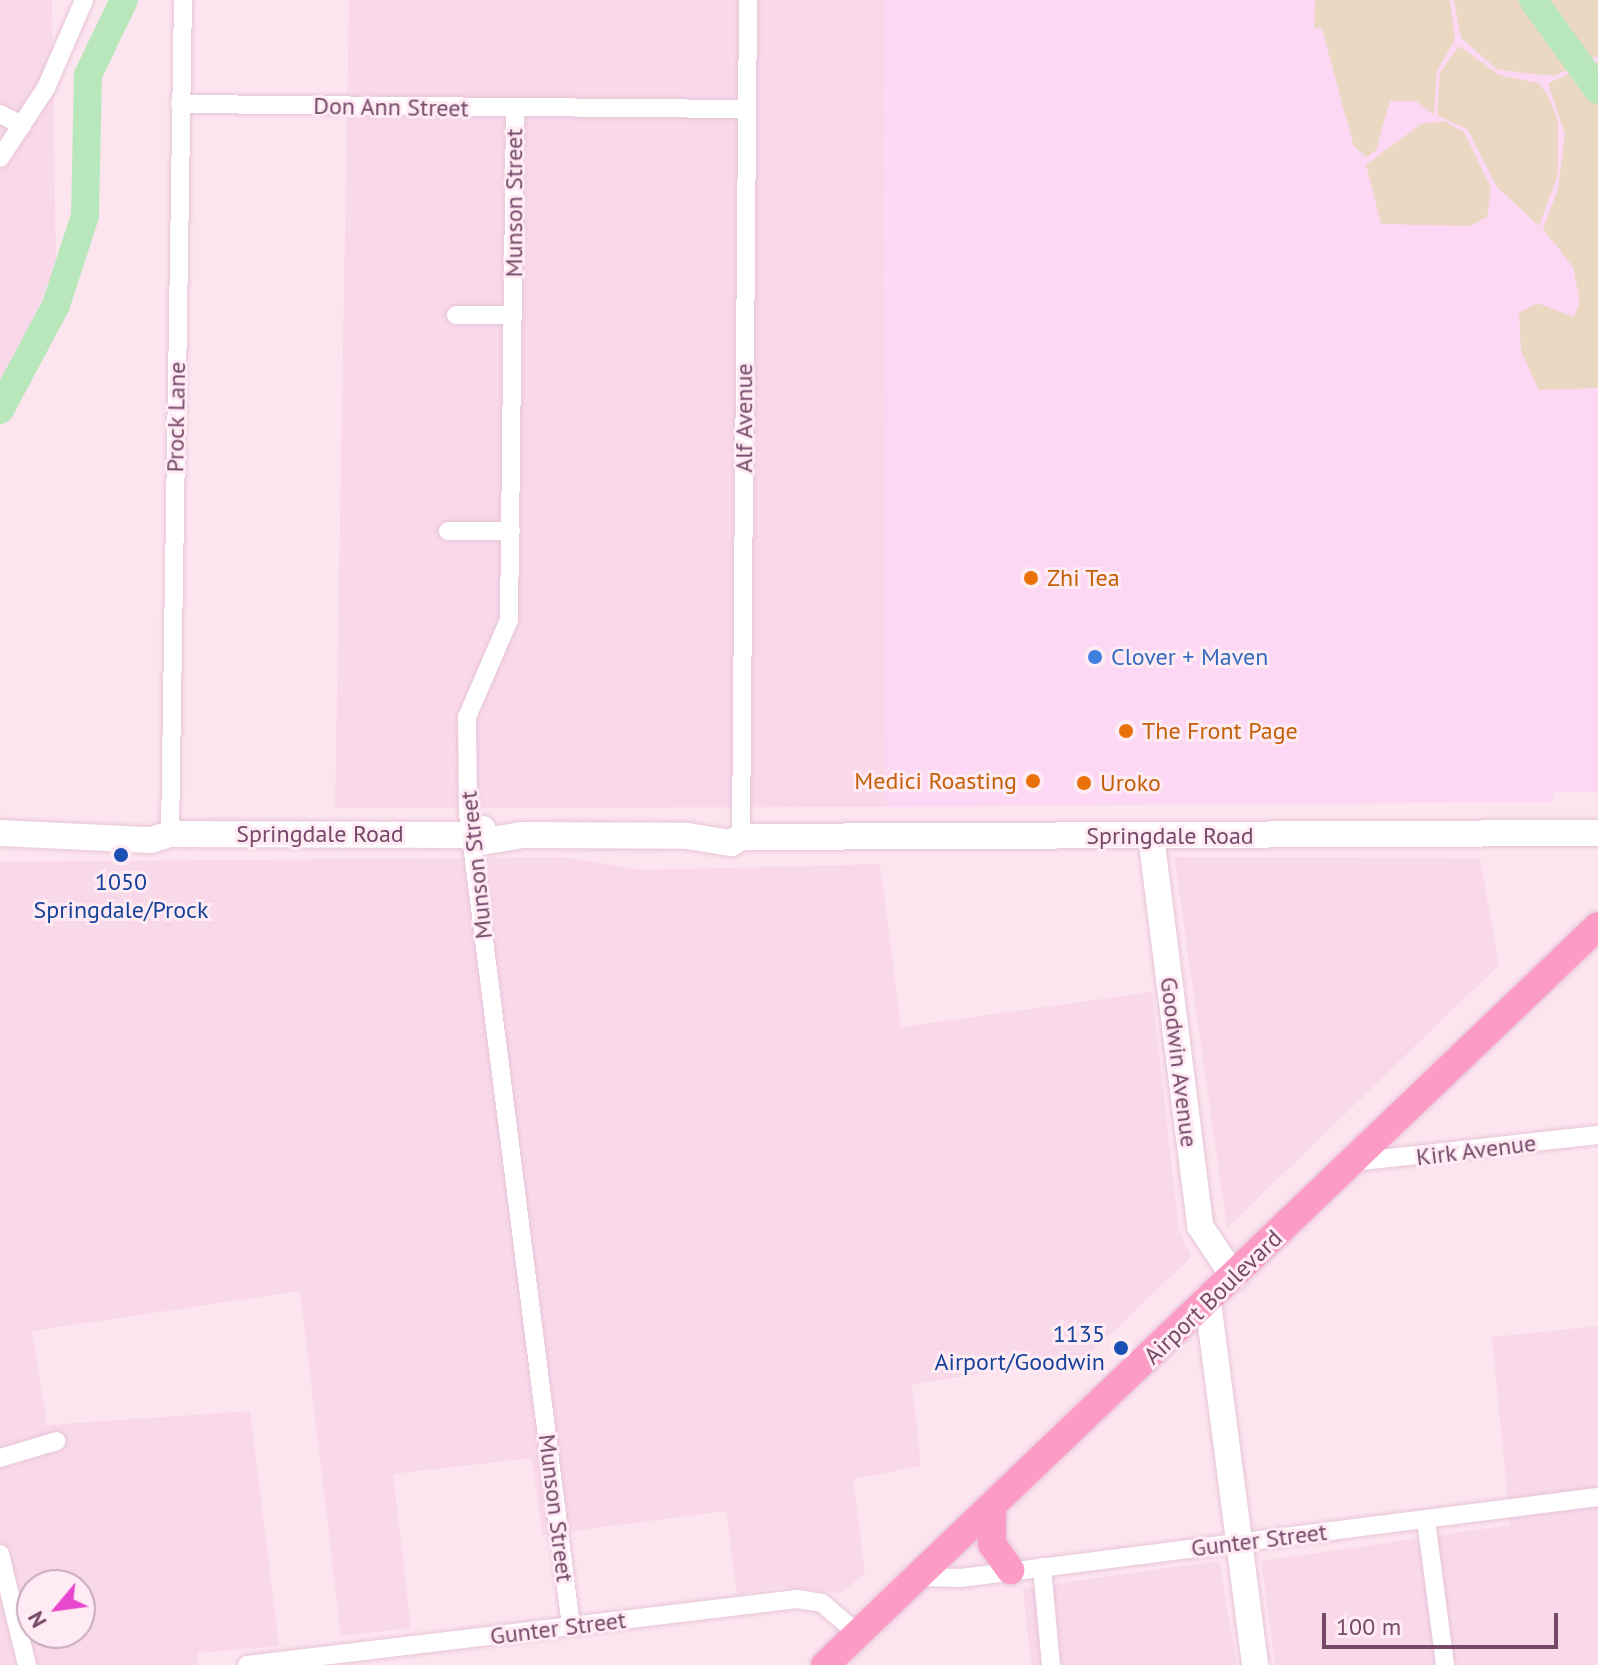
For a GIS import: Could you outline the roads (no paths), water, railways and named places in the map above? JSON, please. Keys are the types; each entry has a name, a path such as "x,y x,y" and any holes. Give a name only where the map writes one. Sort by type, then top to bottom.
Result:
{"main road":[{"name":"Springdale Road","path":"0,833 123,834 128,841 170,834 470,835 476,843 522,835 687,836 710,843 741,837 1598,833"},
{"name":"Goodwin Avenue","path":"1151,836 1200,1226 1234,1277"},
{"name":"Airport Boulevard","path":"825,1665 1598,926"},
{"path":"1208,1302 1255,1665"},
{"path":"992,1507 992,1544 1010,1570"}],"street":[{"path":"0,158 22,125 84,0"},
{"name":"Prock Lane","path":"170,834 183,0"},
{"name":"Alf Avenue","path":"741,837 748,0"},
{"name":"Don Ann Street","path":"180,104 747,109"},
{"name":"Munson Street","path":"515,108 509,620 467,717 470,835 571,1626"},
{"path":"0,114 22,125"},
{"path":"456,315 513,315"},
{"path":"448,531 511,531"},
{"name":"Kirk Avenue","path":"1353,1162 1598,1135"},
{"path":"0,1458 57,1441"},
{"name":"Gunter Street","path":"919,1577 1042,1567 1598,1497"},
{"path":"1426,1520 1445,1665"},
{"path":"0,1554 27,1665"},
{"path":"1042,1567 1051,1665"},
{"name":"Gunter Street","path":"247,1665 797,1599 822,1603 858,1634"}],"waterway":[{"path":"0,410 56,305 85,216 88,75 124,0"},
{"path":"1533,0 1598,90"}],"place":[{"name":"Zhi Tea","path":"1031,578"},
{"name":"Clover + Maven","path":"1095,657"},
{"name":"The Front Page","path":"1126,731"},
{"name":"Medici Roasting","path":"1033,781"},
{"name":"Uroko","path":"1084,783"},
{"name":"1050 Springdale/Prock","path":"121,855"},
{"name":"1135 Airport/Goodwin","path":"1121,1348"}]}
